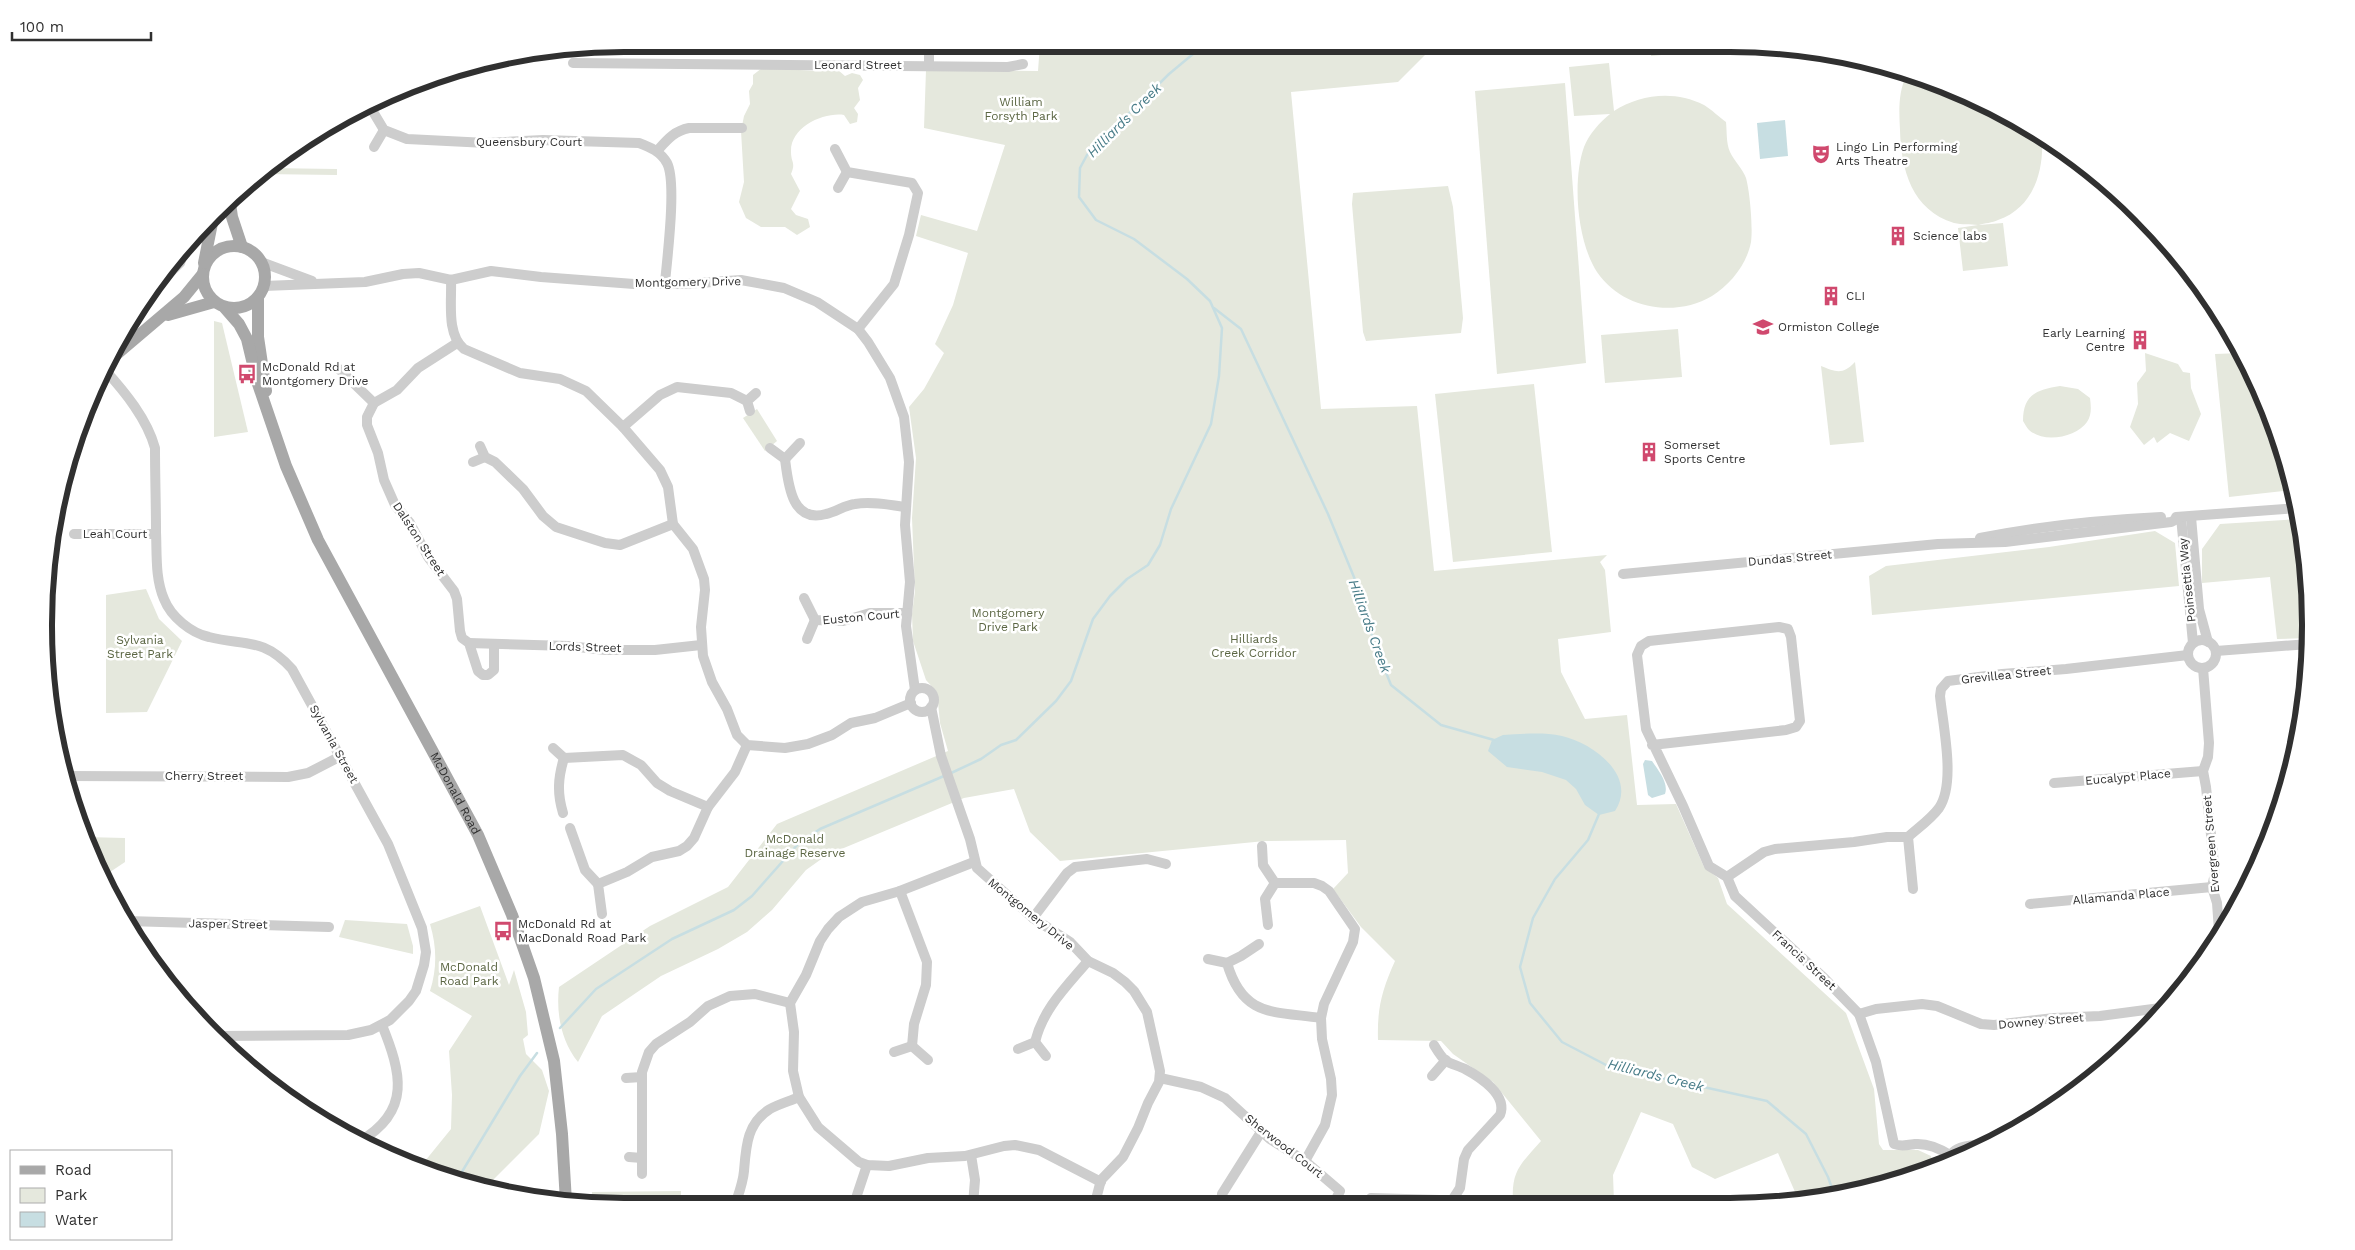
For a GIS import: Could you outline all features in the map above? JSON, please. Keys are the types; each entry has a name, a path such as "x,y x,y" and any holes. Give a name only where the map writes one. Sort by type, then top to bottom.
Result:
{"main road":[{"path":"231,210 242,247"},
{"path":"210,231 202,272 203,286 220,305"},
{"path":"125,346 158,318 184,297 202,272 207,259 223,247 242,247 256,255 261,262 265,278 261,291 243,307 220,305 177,311 158,318"},
{"name":"McDonald Road","path":"261,291 258,337 266,378 268,410"},
{"name":"McDonald Road","path":"220,305 239,324 247,339 257,381 286,466 318,540 478,836 501,887 528,959 554,1062 562,1125 566,1194"}],"street":[{"path":"929,52 929,66"},
{"name":"Leonard Street","path":"573,63 1008,67 1023,64"},
{"path":"373,112 384,130 374,147"},
{"path":"665,283 671,223 670,172 667,163 656,150 680,130 689,128 742,128"},
{"name":"Queensbury Court","path":"384,130 407,139 428,138 488,143 543,140 639,142 656,150"},
{"path":"835,149 847,172"},
{"path":"838,188 847,172"},
{"path":"847,172 902,180 912,183 918,193 909,235 894,284 858,329"},
{"name":"Montgomery Drive","path":"261,262 320,284"},
{"name":"Montgomery Drive","path":"261,291 320,284 365,282 403,274 419,273 451,280 491,271 634,284 684,284 741,280 770,284 809,298 858,329 887,372 904,417 909,462 904,526 910,582 906,626 920,689"},
{"path":"451,280 453,330 457,344 513,371 560,379 577,386 597,400 660,470 668,487 673,524 693,549 704,579 701,645 703,656 712,682 727,709 738,735 747,745 785,748 808,744 832,735 851,724 875,718 911,704"},
{"path":"339,369 374,403 397,390 418,368 457,344"},
{"name":"Sylvania Street","path":"110,376 121,388 152,437 155,448 156,534 160,588 164,601 182,623 197,632 208,637 253,643 285,662 298,677 388,844 424,937 424,965 416,991 400,1011 382,1025 348,1035 227,1036"},
{"path":"623,427 660,395 677,387 731,393 747,400"},
{"path":"747,400 756,393"},
{"path":"747,400 750,411"},
{"name":"Dalston Street","path":"374,403 367,417 367,425 376,444 384,480 395,505 410,523 428,557 454,591 457,599 462,638 469,643 478,671 483,675 488,675 494,670 494,645"},
{"path":"785,459 800,443"},
{"path":"480,446 485,456 524,489 549,522 565,530 606,543 620,545 673,524"},
{"path":"770,448 785,459 793,500 806,513 815,516 853,504 865,503 906,507"},
{"path":"473,462 485,456"},
{"name":"Dundas Street","path":"1623,574 1958,543 2005,542 2171,522 2186,517 2290,509"},
{"name":"Poinsettia Way","path":"2186,517 2199,609 2208,642"},
{"name":"Poinsettia Way","path":"2186,517 2193,643"},
{"name":"Leah Court","path":"74,534 156,534"},
{"name":"Euston Court","path":"804,598 815,620 807,639"},
{"name":"Euston Court","path":"815,620 843,621 870,613 907,613"},
{"name":"Francis Street","path":"1652,745 1786,730 1796,727 1800,721 1791,637 1788,629 1779,627 1649,641 1641,646 1637,655 1644,720 1652,745 1683,806 1709,866 1727,877 1734,896 1824,978 1859,1014 1876,1062 1894,1144 1900,1146 1931,1145 1944,1156"},
{"path":"2200,640 2208,642 2216,651 2212,665 2202,668 2192,665 2188,655 2193,643 2200,640"},
{"name":"Lords Street","path":"469,643 568,646 606,650 655,650 701,645"},
{"path":"2216,651 2301,645"},
{"name":"Grevillea Street","path":"1908,837 1932,815 1944,798 1948,772 1940,696 1941,689 1948,681 2002,674 2066,670 2188,655"},
{"name":"Evergreen Street","path":"2202,668 2209,743 2208,757 2203,771 2215,873 2212,887 2217,903 2218,923"},
{"path":"920,689 928,690 934,698 931,707 920,712 911,704 910,698 920,689"},
{"name":"Montgomery Drive","path":"931,707 934,731 941,756 970,839 974,862 977,868 989,881 1033,918 1070,942 1088,961 1113,973 1125,982 1141,1001 1150,1022 1160,1078"},
{"name":"Montgomery Drive","path":"920,712 934,731"},
{"path":"598,884 627,872 652,857 678,851 687,846 694,838 708,807 735,772 747,745"},
{"path":"553,748 564,758 623,755 641,765 657,783 670,791 708,807"},
{"name":"Cherry Street","path":"73,776 288,777 308,773 341,756"},
{"path":"563,813 556,801 564,758"},
{"name":"Eucalypt Place","path":"2054,783 2203,771"},
{"path":"570,828 571,840 585,870 598,884 602,914"},
{"path":"1727,877 1764,852 1775,849 1887,837 1908,837 1913,889"},
{"path":"1262,846 1263,865 1274,883"},
{"path":"1033,918 1067,872 1074,868 1147,859 1166,864"},
{"path":"974,862 900,891 862,902 838,917 820,940 806,976 790,1003 794,1032 793,1071 799,1097 818,1127 859,1162 867,1165 889,1166 928,1158 971,1155 1004,1146 1027,1146 1039,1150 1101,1182"},
{"path":"1268,925 1265,899 1274,883"},
{"path":"1274,883 1322,886 1328,891 1355,929 1354,942 1324,1004 1321,1018 1322,1039 1331,1080 1332,1095 1325,1125 1306,1161"},
{"name":"Allamanda Place","path":"2030,904 2212,887"},
{"path":"900,891 927,962 926,985 914,1024 912,1046"},
{"name":"Jasper Street","path":"135,921 329,926"},
{"path":"1208,958 1227,962 1241,956 1259,944"},
{"path":"1018,1049 1035,1042 1047,1010 1088,961"},
{"path":"1227,962 1231,978 1249,1001 1259,1008 1280,1014 1321,1018"},
{"path":"642,1174 642,1077 646,1060 656,1044 719,1000 743,994 755,994 790,1003"},
{"name":"Downey Street","path":"1859,1014 1876,1008 1922,1004 1938,1006 1981,1024 1994,1025 2054,1018 2100,1016 2154,1009"},
{"path":"368,1136 379,1128 386,1119 397,1096 398,1070 382,1025"},
{"path":"1035,1042 1046,1056"},
{"path":"1434,1045 1446,1060 1478,1077 1494,1091 1501,1100 1503,1108 1500,1115 1468,1150 1464,1159 1460,1188 1454,1198"},
{"path":"894,1052 912,1046"},
{"path":"912,1046 928,1060"},
{"path":"1432,1076 1446,1060"},
{"path":"626,1078 642,1077"},
{"path":"1097,1198 1101,1182 1127,1151 1160,1078"},
{"name":"Sherwood Court","path":"1160,1078 1214,1091 1235,1105 1261,1132 1306,1161 1340,1190 1336,1198"},
{"path":"737,1198 742,1181 745,1147 751,1130 756,1122 771,1109 799,1097"},
{"path":"1222,1198 1222,1194 1261,1132"},
{"path":"1954,1152 1956,1149 1967,1146"},
{"path":"971,1155 975,1180 974,1198"},
{"path":"629,1157 642,1158"},
{"path":"856,1198 867,1165"}],"green space":[{"name":"Hilliards Creek Corridor","path":"1039,52 1428,52 1398,82 1291,92 1321,409 1417,406 1434,571 1607,555 1600,562 1605,570 1611,632 1558,639 1561,672 1585,719 1627,715 1637,805 1676,804 1704,867 1718,878 1727,904 1846,1013 1874,1089 1879,1144 1883,1150 1918,1150 1931,1156 1932,1160 1878,1178 1796,1194 1778,1153 1715,1179 1692,1167 1673,1124 1641,1112 1613,1175 1614,1198 1513,1198 1514,1182 1519,1168 1541,1141 1493,1082 1453,1054 1441,1041 1378,1040 1378,1018 1381,999 1395,961 1361,927 1333,889 1348,873 1346,840 1265,841 1060,861 1030,832 1014,789 964,798 827,855 806,870 772,910 747,932 718,949 661,976 602,1016 578,1062 567,1045 561,1026 558,1007 559,987 650,926 728,887 777,824 948,751 940,723 937,692 926,680 913,641 912,614 915,591 912,518 916,458 909,407 924,389 944,353 935,344 953,305 968,253 916,236 921,215 977,231 1005,145 924,128 926,70 1038,71"},
{"path":"1651,52 1694,52 1651,56"},
{"path":"1609,63 1614,111 1624,105 1646,98 1658,96 1681,97 1704,105 1726,122 1729,148 1746,178 1750,201 1752,236 1746,258 1737,273 1719,291 1697,303 1682,307 1666,308 1635,302 1608,285 1597,272 1590,259 1578,211 1580,161 1589,137 1610,114 1574,116 1569,67"},
{"path":"762,68 818,71 826,68 838,70 845,76 852,73 860,75 863,80 858,88 860,100 854,108 858,114 857,122 850,124 844,115 827,116 810,123 802,129 792,143 791,156 793,167 791,174 800,191 791,209 796,215 808,219 810,227 797,235 785,227 761,227 746,218 739,202 744,182 741,131 744,116 750,104 749,91 753,84 753,75"},
{"path":"1904,81 1949,96 2016,129 2042,145 2038,176 2028,198 2010,214 1996,221 1979,225 2003,223 2008,266 1963,271 1958,228 1978,225 1954,223 1940,217 1928,209 1912,187 1906,174 1901,145 1899,109"},
{"path":"1565,83 1586,363 1497,374 1475,91"},
{"path":"280,168 337,169 337,175 272,174"},
{"path":"1448,186 1453,207 1463,318 1461,333 1366,341 1363,332 1352,204 1353,193"},
{"path":"214,321 222,323 248,432 214,437"},
{"path":"1678,329 1682,377 1605,383 1601,335"},
{"path":"2145,353 2178,364 2183,372 2190,373 2191,388 2201,414 2189,441 2170,433 2157,443 2154,437 2144,445 2130,427 2138,404 2137,383 2146,371"},
{"path":"2233,353 2259,406 2272,441 2286,491 2229,497 2215,354"},
{"path":"1855,362 1864,442 1830,445 1821,366 1831,370 1843,371"},
{"path":"1534,384 1552,552 1453,562 1435,394"},
{"path":"2060,386 2078,389 2090,398 2091,410 2089,419 2076,432 2068,435 2051,438 2035,434 2029,430 2023,421 2029,399 2045,389"},
{"path":"757,409 777,441 765,451 743,418"},
{"path":"2292,519 2298,550 2302,638 2277,639 2270,577 2202,583 2202,549 2220,524"},
{"path":"2155,531 2175,543 2179,586 1872,615 1869,576 1886,566 2049,547"},
{"name":"Sylvania Street Park","path":"146,589 159,619 182,641 147,712 106,713 106,595"},
{"path":"93,837 125,838 125,862 109,872"},
{"name":"McDonald Road Park","path":"480,906 509,985 514,970 526,1012 528,1035 523,1039 526,1054 542,1070 549,1091 539,1134 492,1181 425,1161 451,1129 452,1095 449,1051 472,1016 430,991 435,958 430,924"},
{"path":"345,920 407,924 413,946 413,954 339,937"},
{"path":"681,1191 681,1198 592,1196 592,1192"}],"water":[{"path":"1785,120 1788,156 1760,159 1757,123"},
{"path":"1503,735 1555,735 1587,746 1609,763 1617,774 1621,786 1621,798 1615,811 1599,815 1585,805 1576,789 1566,780 1542,772 1507,767 1488,751 1492,740"},
{"path":"1645,760 1652,761 1660,772 1666,785 1665,794 1652,798 1648,795 1643,764"}],"waterway":[{"path":"949,774 981,759 1001,745 1016,740 1056,701 1071,681 1093,619 1110,596 1127,579 1148,565 1160,545 1171,509 1211,424 1219,376 1222,328 1210,301 1187,279 1134,239 1096,220 1079,197 1080,168 1087,155 1169,74 1195,52"},
{"name":"Hilliards Creek","path":"1214,308 1241,329 1328,514 1356,582 1375,645 1391,685 1441,725 1494,740"},
{"path":"560,1028 596,989 672,939 734,910 752,896 798,844 820,829 944,776"},
{"name":"Hilliards Creek","path":"1599,814 1588,840 1555,879 1533,918 1520,967 1530,1003 1562,1042 1608,1066 1767,1101 1806,1134 1832,1188"},
{"path":"461,1173 520,1076 537,1053"}],"place":[{"name":"Lingo Lin Performing Arts Theatre","path":"1821,154"},
{"name":"Science labs","path":"1898,236"},
{"name":"CLI","path":"1831,296"},
{"name":"Ormiston College","path":"1763,327"},
{"name":"Early Learning Centre","path":"2140,340"},
{"name":"McDonald Rd at Montgomery Drive","path":"247,374"},
{"name":"Somerset Sports Centre","path":"1649,452"},
{"name":"McDonald Rd at MacDonald Road Park","path":"503,931"}],"park label":[{"name":"William Forsyth Park","path":"1021,109"},
{"name":"Montgomery Drive Park","path":"1008,620"},
{"name":"McDonald Drainage Reserve","path":"795,846"}]}
